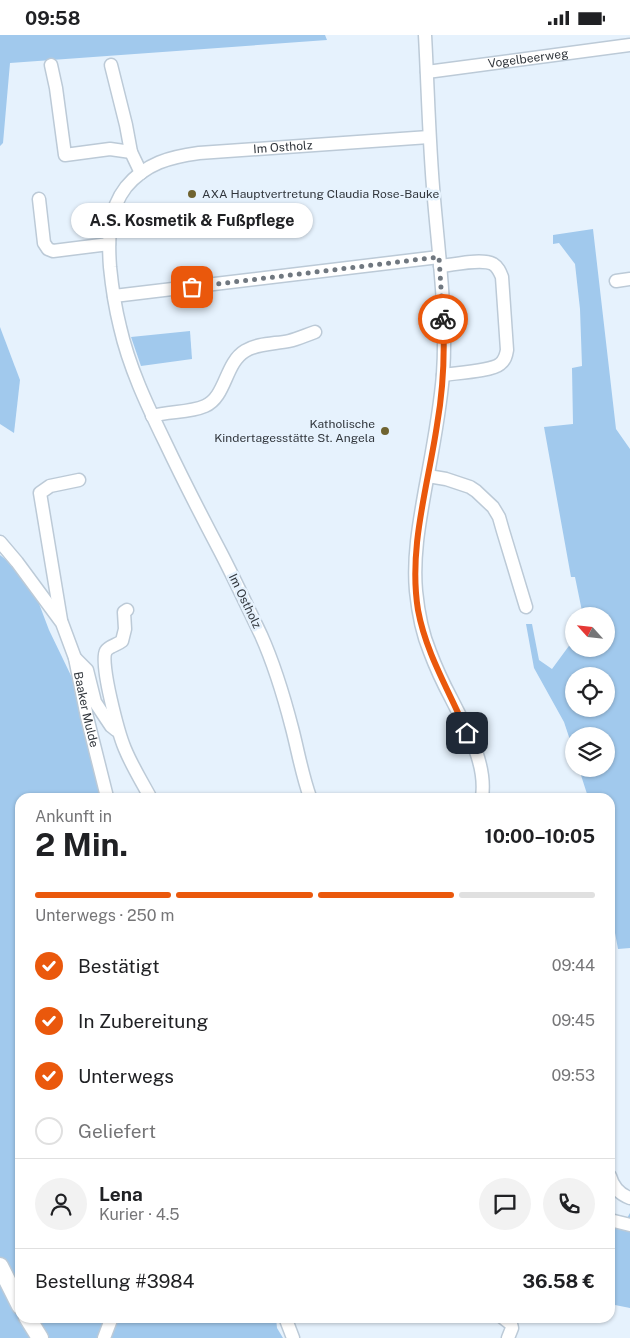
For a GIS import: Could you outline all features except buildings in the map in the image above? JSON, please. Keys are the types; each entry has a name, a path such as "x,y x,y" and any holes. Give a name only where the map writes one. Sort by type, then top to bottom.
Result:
{"main road":[{"path":"0,1266 15,1296"},
{"path":"31,1323 40,1338"}],"street":[{"path":"425,35 429,137 444,331 443,375 437,425 419,525 415,582 419,611 429,649 478,761 482,780 482,793"},
{"name":"Vogelbeerweg","path":"427,72 630,45"},
{"path":"51,65 65,155 110,149 131,152"},
{"path":"111,65 131,152 141,173"},
{"name":"Im Ostholz","path":"309,793 289,717 262,637 152,416 126,350 114,296 109,244 111,222 116,205 126,188 141,173 165,160 175,157 191,154 429,137"},
{"path":"39,199 44,243 48,249 52,251 109,244"},
{"path":"114,296 440,262 481,261 492,263 498,268 502,277 505,357 495,367 443,375"},
{"path":"616,281 630,279"},
{"path":"152,416 197,409 213,401 237,357 248,349 290,341 315,332"},
{"path":"428,477 446,479 470,487 493,507 504,531 526,607"},
{"name":"Baaker Mulde","path":"79,480 50,486 40,493 62,623 75,657 87,717 106,793"},
{"name":"Baaker Mulde","path":"0,542 62,623"},
{"path":"127,610 124,612 125,629 122,641 108,648 104,654 104,667 120,734 129,759 148,793"},
{"path":"75,657 88,670 95,702 120,734"},
{"path":"615,1187 620,1194 630,1198"},
{"path":"615,1220 630,1225"},
{"path":"104,1338 110,1323"},
{"path":"287,1323 293,1338"},
{"path":"508,1338 512,1328 510,1323"}],"shaded area":[{"path":"0,35 325,35 327,40 10,63 3,143 0,146"},
{"path":"593,229 616,429 630,449 630,948 618,949 615,933 615,793 587,793 582,777 615,777 615,727 566,727 534,668 526,624 532,624 539,660 552,669 565,651 565,657 615,657 615,607 581,607 575,577 571,577 544,427 573,424 572,368 582,366 580,309 575,264 559,243 553,244 553,235"},
{"path":"0,327 20,380 14,433 0,424"},
{"path":"190,331 192,359 141,366 131,337"},
{"path":"0,555 35,593 49,630 76,686 103,793 15,793 15,1323 276,1323 277,1328 283,1338 0,1338"},
{"path":"630,1213 630,1308 615,1305 615,1226 621,1229"}],"way so far":[{"path":"192,287 439,257 443,319"}],"place":[{"name":"AXA Hauptvertretung Claudia Rose-Bauke","path":"192,194"},
{"name":"A.S. Kosmetik & Fußpflege","path":"192,287"},
{"name":"Katholische Kindertagesstätte St. Angela","path":"385,431"}],"route":[{"path":"443,319 443,375 437,425 419,525 415,582 419,611 429,649 467,733"}]}
